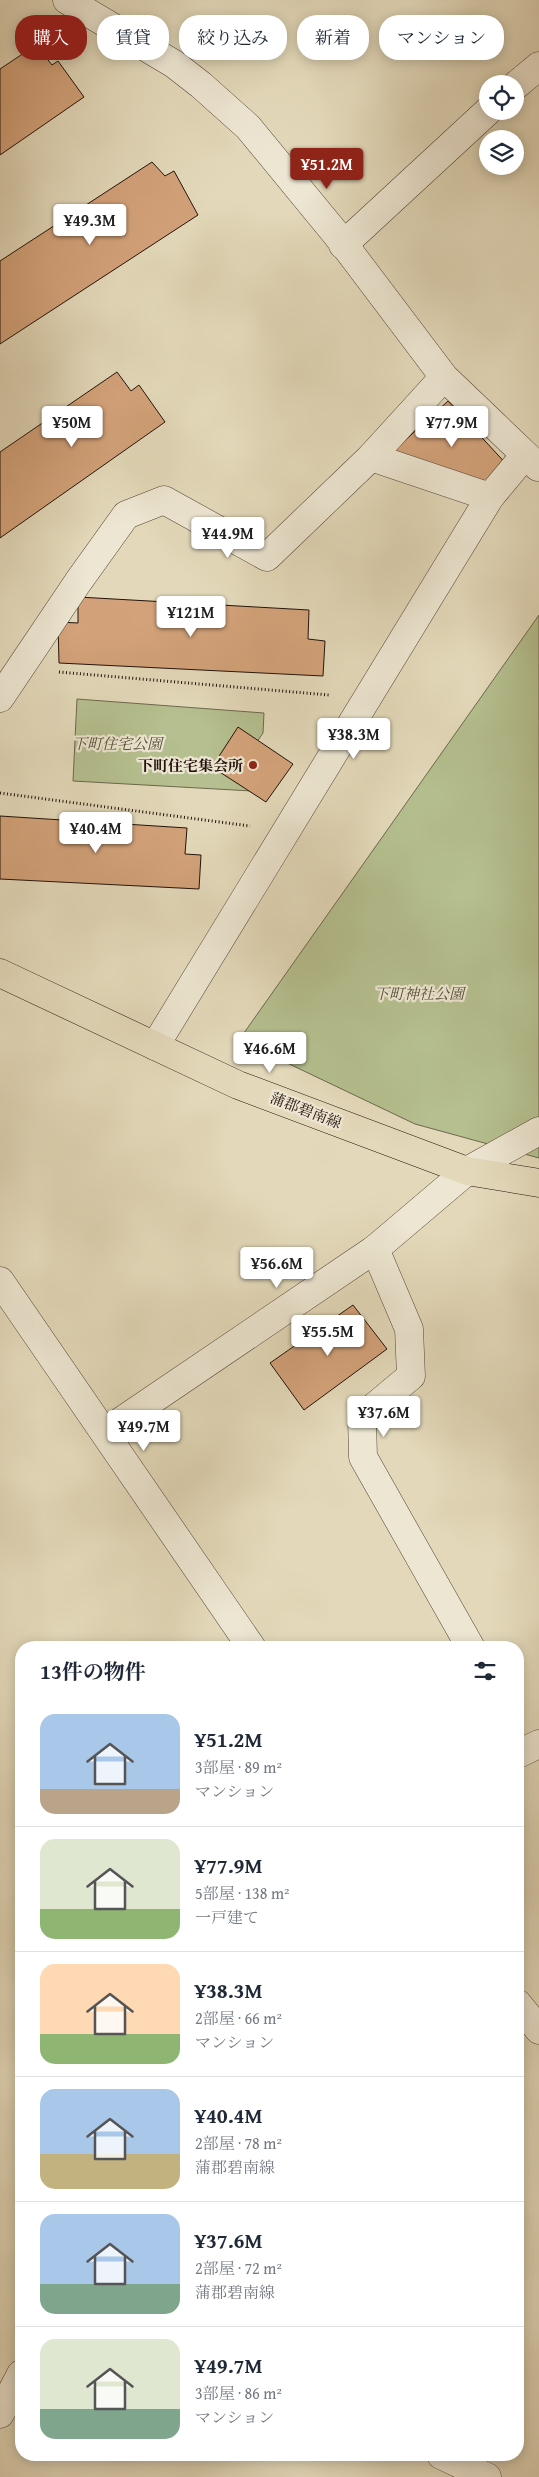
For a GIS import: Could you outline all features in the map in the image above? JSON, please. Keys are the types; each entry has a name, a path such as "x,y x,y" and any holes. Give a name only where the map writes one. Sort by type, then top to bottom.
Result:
{"main road":[{"name":"蒲郡碧南線","path":"0,973 238,1084 467,1171 539,1183"}],"street":[{"path":"67,0 95,7 201,84 248,127 343,245 444,378 532,461 490,496 155,1046"},
{"path":"524,78 539,66"},
{"path":"343,245 479,119"},
{"path":"0,698 126,515 164,500 267,557 371,456 444,378"},
{"path":"371,456 490,496"},
{"path":"105,1432 375,1248 467,1171 539,1130"},
{"path":"375,1248 409,1329 411,1376 362,1417 363,1457 467,1641"},
{"path":"0,1281 247,1641"},
{"path":"524,2011 539,2030"},
{"path":"0,2414 15,2385"},
{"path":"454,2461 488,2477"}],"path":[{"path":"19,669 367,698"},
{"path":"0,793 285,830"}],"green space":[{"name":"下町神社公園","path":"539,615 539,1158 415,1124 239,1040"},
{"name":"下町住宅公園","path":"77,699 264,713 263,733 236,772 252,791 73,781"}],"building":[{"path":"15,59 48,60 52,65 58,61 84,97 0,155 0,69"},
{"path":"152,162 165,176 174,171 198,215 0,344 0,261"},
{"path":"117,372 131,391 139,385 165,422 0,538 0,452"},
{"path":"448,401 510,468 493,484 388,456"},
{"path":"78,597 309,610 308,639 325,641 323,676 59,663 58,622 78,623"},
{"name":"下町住宅集会所","path":"238,727 293,764 266,802 212,767"},
{"path":"0,816 187,828 185,854 201,855 199,889 0,879"},
{"path":"353,1305 387,1349 304,1410 270,1363"}],"place":[{"name":"下町住宅集会所","path":"253,765"}]}
